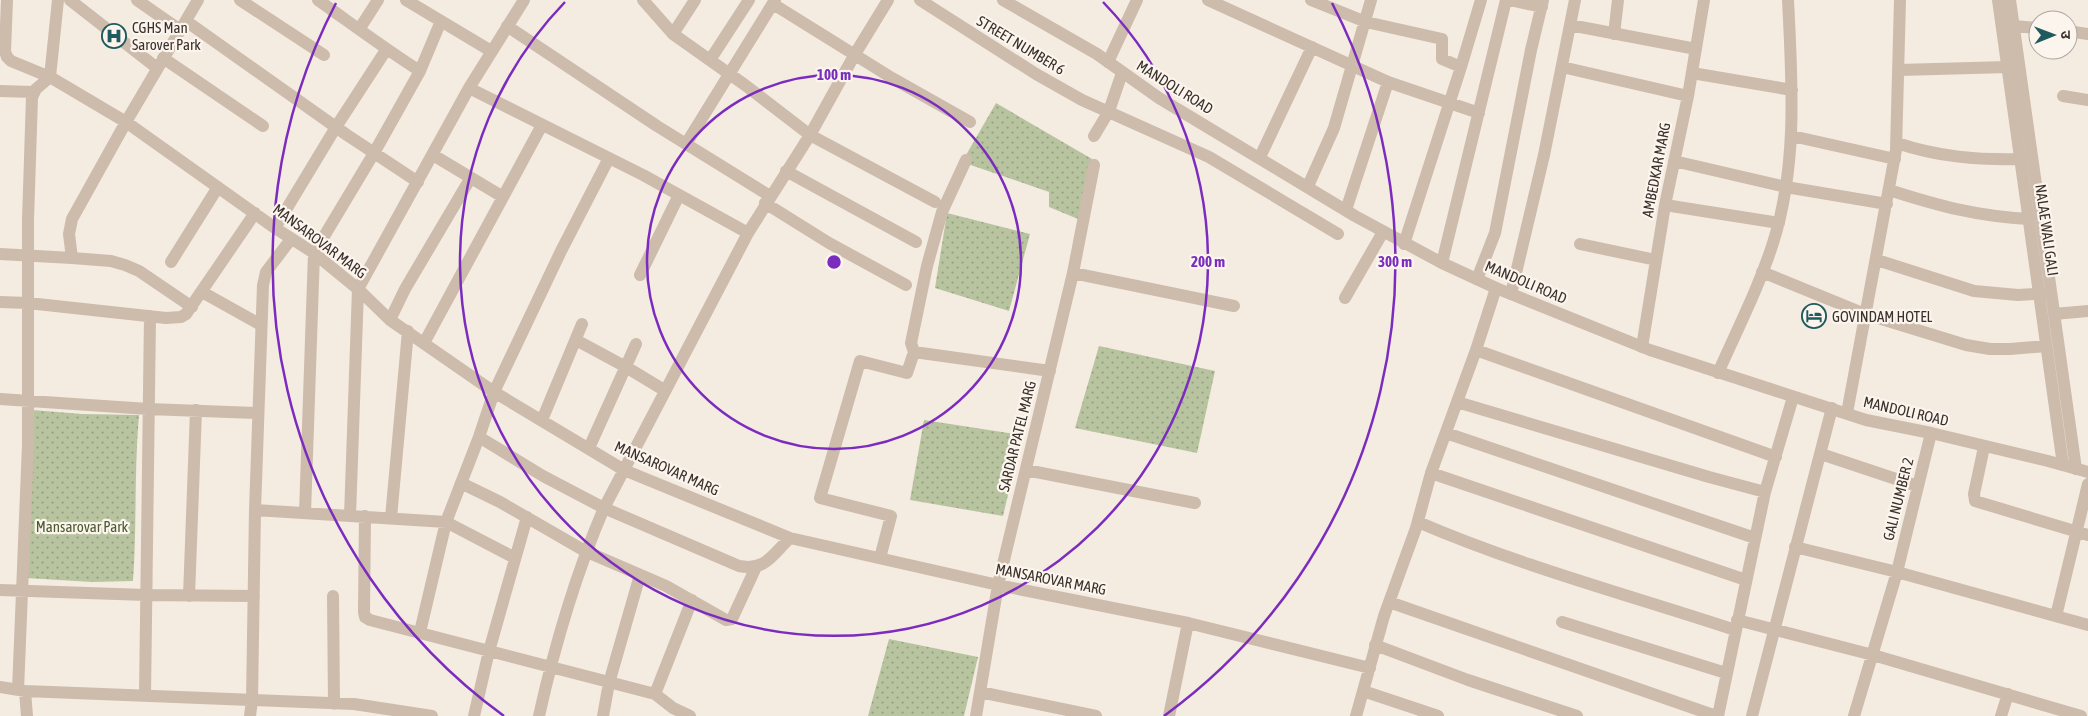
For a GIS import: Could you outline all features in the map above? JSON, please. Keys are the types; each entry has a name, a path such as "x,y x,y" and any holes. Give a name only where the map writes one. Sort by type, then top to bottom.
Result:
{"street":[{"name":"MANSAROVAR MARG","path":"7,0 5,51 11,61 50,77 126,122 275,228 314,253 358,289 390,320 494,392 624,470 790,538 998,585 1188,623 1370,668"},
{"path":"0,91 33,92 50,77 58,0"},
{"path":"70,0 160,63 263,126"},
{"path":"72,258 69,234 72,219 126,122 198,0"},
{"path":"240,0 324,56"},
{"path":"318,0 360,28 386,50 420,71"},
{"path":"360,28 378,0"},
{"path":"406,0 491,51"},
{"path":"350,516 358,289 469,88 524,0"},
{"path":"643,0 674,34 730,73 810,136 935,202"},
{"path":"674,34 695,0"},
{"path":"710,60 749,0"},
{"path":"539,716 569,596 585,551 604,508 664,390 748,233 810,136 855,54 888,0"},
{"name":"STREET NUMBER 6","path":"920,0 1036,74 1082,100 1209,157 1338,234"},
{"name":"MANDOLI ROAD","path":"1003,0 1097,54 1159,98 1383,232 1442,263 1496,288 1642,347 1866,420 1931,433 2076,469"},
{"path":"1108,62 1137,0"},
{"path":"1208,0 1388,82 1479,113"},
{"path":"1311,0 1366,22 1442,39 1442,59 1461,67"},
{"path":"1308,186 1334,128 1371,0"},
{"path":"1404,244 1481,0"},
{"path":"1442,263 1506,0"},
{"path":"1477,279 1496,233 1531,50 1542,3 1510,0"},
{"path":"1511,294 1524,246 1575,0"},
{"path":"1614,34 1618,0"},
{"name":"AMBEDKAR MARG","path":"1642,347 1656,260 1688,96 1704,0"},
{"path":"1718,373 1762,272 1779,223 1786,187 1792,136 1788,0"},
{"path":"1847,413 1895,159 1900,0"},
{"name":"NALAE WALI GALI","path":"1998,0 2029,219 2045,293 2046,346 2076,469"},
{"path":"2010,0 2045,293 2054,314 2076,469"},
{"path":"145,2 183,25 418,182"},
{"path":"686,144 774,2 794,18 892,78 970,122"},
{"path":"305,513 314,253 374,153 420,71 441,21"},
{"path":"1570,25 1696,49"},
{"path":"507,26 768,199 829,243 906,285"},
{"path":"2014,26 2028,27"},
{"path":"1260,157 1312,47"},
{"path":"275,228 336,127 386,50"},
{"path":"1562,67 1688,96"},
{"path":"1899,70 2008,67"},
{"path":"1094,136 1109,111 1122,73"},
{"path":"1692,73 1792,90"},
{"path":"1346,210 1388,82"},
{"path":"469,88 609,158 748,233"},
{"path":"26,716 22,690 22,592 28,400 28,255 33,92"},
{"path":"2063,96 2088,100"},
{"path":"424,343 542,125"},
{"path":"1792,136 1895,159"},
{"path":"1897,143 1923,152 1962,158 2021,159"},
{"path":"433,154 470,179 502,197"},
{"path":"420,632 446,522 479,437 494,392 561,251 609,158"},
{"path":"880,558 891,516 820,498 860,361 907,373 914,352 911,343 942,212 966,160"},
{"path":"1674,161 1786,187 1887,204"},
{"name":"SARDAR PATEL MARG","path":"976,716 998,585 1073,273 1094,165"},
{"path":"786,171 916,242"},
{"path":"390,320 405,289 470,179"},
{"path":"170,262 218,187"},
{"path":"1889,190 1952,209 1976,214 2029,219"},
{"path":"640,275 679,195"},
{"path":"1666,205 1779,223"},
{"path":"0,302 28,303 166,318 181,317 192,307 255,213"},
{"path":"1345,298 1383,232"},
{"path":"250,716 252,700 255,510 263,285 266,272 291,239"},
{"path":"1580,244 1656,260"},
{"path":"0,254 72,258 125,265 138,271 192,307"},
{"path":"1877,260 1974,291 2010,294 2045,293"},
{"path":"1762,272 1865,314 1933,335 1990,349 2046,346"},
{"path":"1073,273 1234,306"},
{"path":"1356,716 1389,602 1418,522 1431,473 1476,350 1496,288"},
{"path":"202,292 261,325"},
{"path":"2054,314 2088,311"},
{"path":"145,696 150,316"},
{"path":"542,420 582,324"},
{"path":"391,518 408,331"},
{"path":"576,340 664,390"},
{"path":"589,448 636,344"},
{"path":"1476,350 1776,457"},
{"path":"914,352 1050,371"},
{"path":"1389,602 1717,716 1765,492 1793,397"},
{"path":"0,399 148,409 258,413"},
{"path":"1457,402 1691,472 1765,492"},
{"path":"1752,716 1832,408"},
{"path":"189,596 196,410"},
{"path":"1446,433 1755,538"},
{"name":"GALI NUMBER 2","path":"1854,716 1896,572 1931,433"},
{"path":"479,437 543,476 604,508 739,566 761,566 790,538"},
{"path":"1984,447 1974,494 1975,501 2082,533"},
{"path":"1821,454 1917,486"},
{"path":"1026,470 1195,503"},
{"path":"1431,473 1746,580"},
{"path":"461,483 585,551 692,600 726,620 730,620 756,567"},
{"path":"2056,616 2082,533 2088,484"},
{"path":"255,510 446,522 515,558"},
{"path":"365,516 366,617 373,622 420,632 550,668 655,694 677,713 690,716"},
{"path":"474,716 526,517"},
{"path":"1418,522 1508,557 1736,625 1774,630 1873,655 2081,716"},
{"path":"1795,547 1896,572 2088,625"},
{"path":"603,716 609,683 640,575"},
{"path":"0,590 146,595 254,596"},
{"path":"333,596 334,704"},
{"path":"655,694 692,600"},
{"path":"1562,622 1726,673"},
{"path":"1169,716 1188,623"},
{"path":"1376,645 1468,680 1577,716"},
{"path":"0,687 22,690 334,704 390,709 432,716"},
{"path":"1363,691 1438,716"},
{"path":"980,692 1096,716"},
{"path":"2001,716 2008,694"}],"green space":[{"path":"996,103 1092,159 1078,219 1049,207 1049,192 962,162"},
{"path":"947,213 1030,234 1009,311 935,288"},
{"path":"1099,346 1215,371 1197,453 1075,428"},
{"name":"Mansarovar Park","path":"32,410 82,414 139,415 133,581 92,582 26,578"},
{"path":"924,420 1022,435 1003,516 910,500"},
{"path":"889,639 978,657 964,716 868,716"}],"place":[{"name":"CGHS Man Sarover Park","path":"114,36"},
{"name":"GOVINDAM HOTEL","path":"1814,316"}]}
